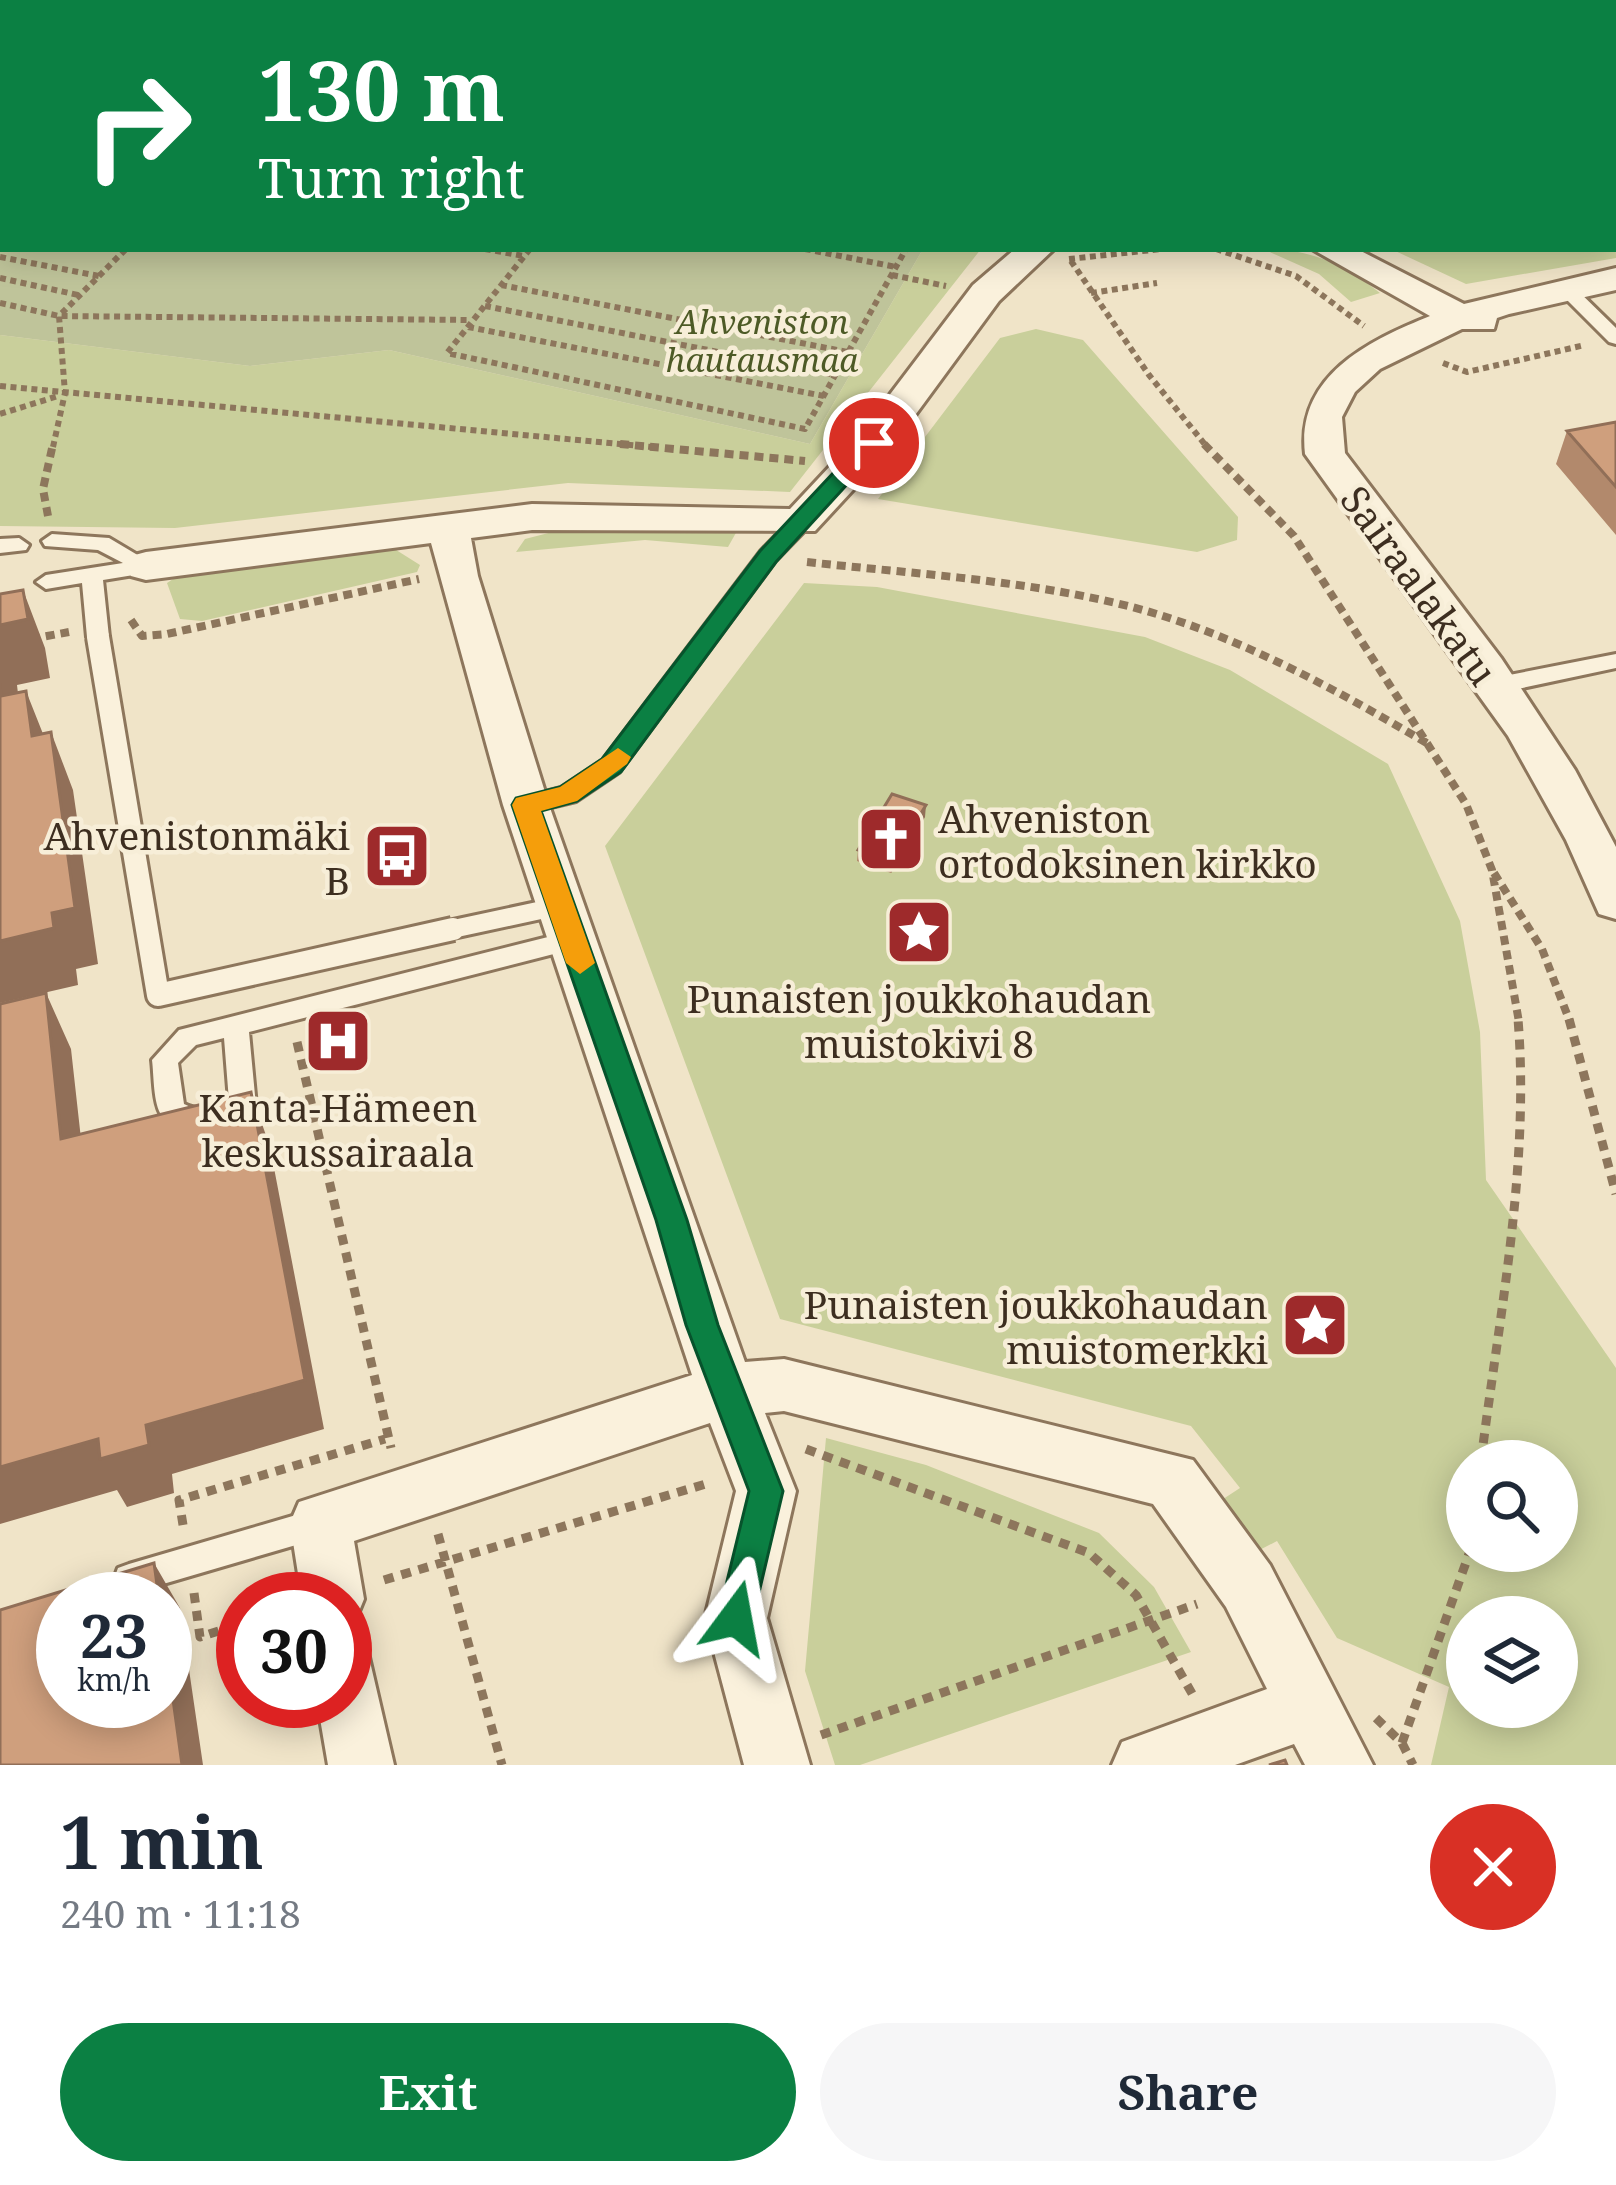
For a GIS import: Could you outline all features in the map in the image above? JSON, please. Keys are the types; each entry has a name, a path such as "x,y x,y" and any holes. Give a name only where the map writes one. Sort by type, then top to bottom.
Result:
{"street":[{"path":"1336,252 1457,315 1496,325 1598,319 1616,279"},
{"path":"146,566 576,516 795,541 986,293 1053,255"},
{"name":"Sairaalakatu","path":"1457,315 1396,346 1340,383 1322,418 1325,454 1607,850 1616,901"},
{"path":"448,530 464,602 566,922 755,1388 791,1465 766,1491 736,1618 792,1752"},
{"path":"329,1572 320,1523 755,1388 1172,1480 1248,1586 1340,1765"},
{"path":"1145,1765 1310,1706"},
{"path":"355,1728 362,1765"}],"lane":[{"path":"52,541 102,543 146,566"},
{"path":"526,805 568,795 611,766 768,556 795,541"},
{"path":"46,582 146,566"},
{"path":"92,574 98,637 158,994 453,929 566,922"},
{"path":"1494,686 1616,661"},
{"path":"236,1025 566,922"},
{"path":"153,1572 320,1523"}],"path":[{"path":"52,541 43,489 65,393 59,316 123,252"},
{"path":"820,252 896,267"},
{"path":"527,253 447,353 805,430 904,252"},
{"path":"1053,255 1108,252"},
{"path":"1229,252 1275,263 1313,284"},
{"path":"1053,255 1090,293 1208,447 1294,536 1466,804 1492,870 1512,976 1522,1077 1515,1190 1484,1440"},
{"path":"0,256 99,276"},
{"path":"892,275 959,289"},
{"path":"0,278 80,295"},
{"path":"1090,293 1157,283"},
{"path":"501,285 848,352"},
{"path":"0,303 59,316 470,324 824,396"},
{"path":"485,306 835,375"},
{"path":"1468,372 1598,319"},
{"path":"0,386 822,463"},
{"path":"0,414 65,393"},
{"path":"795,541 1102,601 1175,620 1376,712 1431,745"},
{"path":"1492,870 1532,921 1556,974 1616,1193"},
{"path":"290,1010 385,1439 419,1490 449,1560 502,1765"},
{"path":"755,1388 791,1465"},
{"path":"372,1585 791,1465 912,1484 1089,1553 1136,1595 1217,1739"},
{"path":"1413,1765 1402,1743 1463,1572"},
{"path":"792,1752 1151,1621"},
{"path":"200,1636 216,1631"}],"green space":[{"name":"Ahveniston hautausmaa","path":"0,252 921,252 810,444 389,350 250,366 0,335"},
{"path":"921,252 979,252 790,492 568,483 175,528 0,526 0,335 250,366 389,350 810,444"},
{"path":"1270,252 1296,252 1325,260 1380,293 1351,302 1319,274"},
{"path":"1397,252 1616,252 1616,258 1466,284"},
{"path":"1036,329 1083,340 1238,517 1237,540 1197,552 878,499 1000,338"},
{"path":"568,528 737,531 728,547 645,540 516,552 525,539"},
{"path":"393,548 420,565 417,572 202,621 180,619 167,583 176,577"},
{"path":"804,583 877,587 1145,637 1230,670 1388,764 1460,921 1480,1032 1486,1180 1616,1368 1616,1765 1431,1765 1446,1700 1446,1728 1578,1728 1578,1596 1446,1596 1446,1686 1337,1638 1277,1541 1250,1555 1214,1505 1240,1488 1191,1426 780,1319 605,846"},
{"path":"826,1438 926,1465 1099,1533 1154,1587 1191,1652 860,1765 835,1765 805,1671"}],"building":[{"path":"1616,422 1616,487 1567,431"},
{"path":"23,590 28,619 0,625 0,594"},
{"path":"0,683 1,696 26,691 32,736 51,732 75,908 52,913 54,928 0,941"},
{"name":"Ahveniston ortodoksinen kirkko","path":"892,794 926,805 891,862 858,850"},
{"path":"46,993 61,1139 251,1092 305,1380 146,1425 149,1445 100,1459 98,1439 0,1467 0,1004"},
{"path":"154,1563 155,1572 125,1572"},
{"path":"36,1599 36,1728 177,1728 182,1765 0,1765 0,1610"}],"slow traffic":[{"path":"580,963 526,805 568,795 618,757"}],"place":[{"name":"Ahveniston ortodoksinen kirkko","path":"891,839"},
{"name":"Ahvenistonmäki B","path":"397,856"},
{"name":"Punaisten joukkohaudan muistokivi 8","path":"919,932"},
{"name":"Kanta-Hämeen keskussairaala","path":"338,1041"},
{"name":"Punaisten joukkohaudan muistomerkki","path":"1315,1325"}],"route":[{"path":"736,1618 766,1491 702,1325 671,1220 526,805 568,795 611,766 768,556 874,443"}]}
